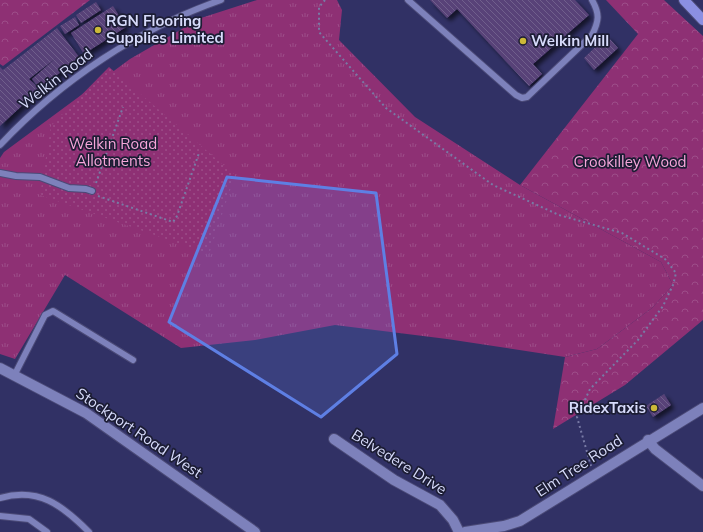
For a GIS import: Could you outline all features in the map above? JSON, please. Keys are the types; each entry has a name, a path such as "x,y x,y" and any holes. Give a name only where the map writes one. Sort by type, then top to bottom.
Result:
{"main road":[{"path":"684,0 703,20"}],"street":[{"name":"Stockport Road West","path":"0,368 15,374 86,413 255,532"},
{"name":"Elm Tree Road","path":"465,532 506,529 533,514 648,440 703,408"},
{"name":"Belvedere Drive","path":"334,439 394,480 440,505 453,520 459,532"},
{"path":"648,440 655,449 703,486"}],"lane":[{"name":"Welkin Road","path":"0,145 40,106 108,55 193,10 221,0"},
{"path":"408,0 516,95 522,98 527,97 592,35 598,23 595,6 592,0"},
{"path":"0,173 16,176 40,177 69,188 86,189 92,191"},
{"path":"15,374 45,315 53,311 133,360"},
{"path":"0,498 31,494 42,497 53,502 77,520 89,532"},
{"path":"0,516 29,519 47,532"}],"path":[{"path":"325,0 319,7 319,32 386,108 492,185 559,215 622,233 666,259 676,273 673,285 663,306 638,340 590,389 577,417 594,475"},
{"path":"123,107 92,191 104,198 173,222 177,216 199,153"}],"highlighted area":[{"path":"227,177 376,193 397,354 321,417 169,322"}],"green space":[{"path":"0,0 90,0 3,66 0,64"},
{"path":"257,0 337,0 342,10 339,40 415,117 520,185 661,262 673,285 652,308 597,349 565,357 447,339 335,325 255,340 181,348 65,275 15,359 0,354 0,158 4,152 130,59 201,18"},
{"name":"Crookilley Wood","path":"606,0 664,0 703,36 703,320 625,385 553,429 565,357 597,349 652,308 673,285 661,262 520,185 638,34"},
{"name":"Welkin Road Allotments","path":"109,67 235,175 209,254 40,195 51,126"}],"building":[{"name":"Welkin Mill","path":"430,0 575,0 589,15 533,64 542,74 529,86 457,9 447,18"},
{"path":"96,2 101,10 81,23 76,15"},
{"name":"RGN Flooring Supplies Limited","path":"113,6 126,27 84,54 71,33"},
{"path":"75,17 79,25 65,34 60,26"},
{"path":"57,28 79,57 40,89 0,126 0,67 3,70","holes":["56,58 32,79 40,89 29,79"]},
{"path":"607,36 618,48 594,70 584,58"},
{"path":"664,394 671,405 653,417 646,406"}],"place":[{"name":"RGN Flooring Supplies Limited","path":"98,30"},
{"name":"Welkin Mill","path":"523,41"},
{"name":"RidexTaxis","path":"654,408"}]}
